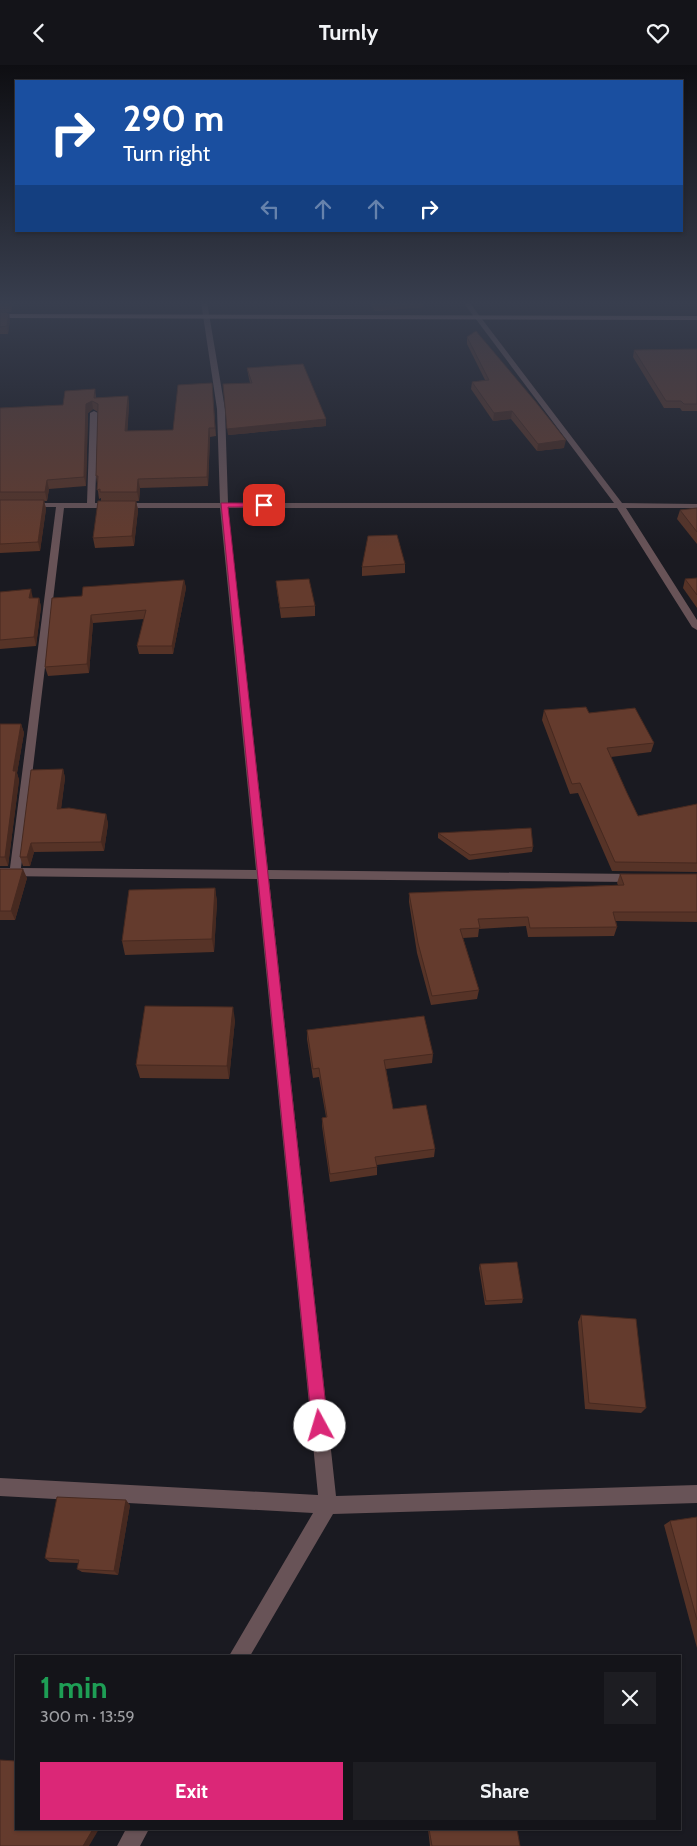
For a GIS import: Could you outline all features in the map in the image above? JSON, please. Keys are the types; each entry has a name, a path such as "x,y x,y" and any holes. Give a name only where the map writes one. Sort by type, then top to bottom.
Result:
{"street":[{"path":"217,385 221,409 224,505 328,1505 241,1655"},
{"path":"529,385 620,506 697,627"},
{"path":"90,507 94,413"},
{"path":"0,505 90,507 224,505 697,506"},
{"path":"16,872 60,506"},
{"path":"0,872 648,878"},
{"path":"0,1487 328,1505 697,1494"},
{"path":"128,1846 137,1830"}],"building":[{"path":"178,385 212,385 215,428 209,428 207,477 138,479 137,492 100,492 100,489 97,490 98,476 96,476 98,404 92,401 86,404 84,477 47,480 45,492 0,492 0,408 63,405 65,391 95,389 94,398 128,396 125,431 173,430"},
{"path":"223,385 312,385 326,419 227,429"},
{"path":"474,385 522,385 566,440 538,444 512,411 494,413"},
{"path":"656,385 697,385 697,404 666,401"},
{"path":"0,500 44,500 38,542 0,544"},
{"path":"98,501 136,501 132,536 93,538"},
{"path":"697,508 697,532 680,510"},
{"path":"397,535 405,564 362,567 368,536"},
{"path":"697,578 697,595 685,579"},
{"path":"309,579 315,606 280,608 276,581"},
{"path":"184,580 172,646 137,646 146,610 91,615 87,664 45,667 52,598 82,596 83,587"},
{"path":"31,589 29,598 39,598 34,637 0,640 0,592"},
{"path":"586,707 589,713 635,708 654,743 607,748 638,816 697,804 697,863 615,862 580,783 572,784 544,710"},
{"path":"0,724 21,724 13,771 16,771 5,857 0,857"},
{"path":"63,769 57,809 69,808 106,814 101,842 31,843 27,857 20,857 31,770"},
{"path":"531,828 533,847 470,855 438,833"},
{"path":"0,869 23,869 11,911 0,911"},
{"path":"620,874 697,874 697,912 613,912 617,927 530,928 528,917 478,919 480,928 460,929 479,990 432,996 418,943 409,893 624,885"},
{"path":"215,888 212,939 122,941 129,890"},
{"path":"145,1006 233,1007 227,1066 136,1065"},
{"path":"424,1016 433,1054 384,1060 393,1109 426,1105 435,1149 375,1157 377,1167 330,1174 322,1118 327,1117 319,1068 313,1069 307,1030"},
{"path":"517,1262 523,1299 486,1301 480,1264"},
{"path":"581,1315 636,1319 646,1408 589,1403"},
{"path":"57,1497 126,1500 114,1571 77,1569 79,1560 45,1558"},
{"path":"697,1517 697,1620 670,1521"},
{"path":"0,1760 15,1761 15,1830 92,1830 83,1846 0,1846"},
{"path":"429,1830 517,1830 520,1846 432,1846"}],"route":[{"path":"264,505 224,505 261,875 320,1426"}]}
